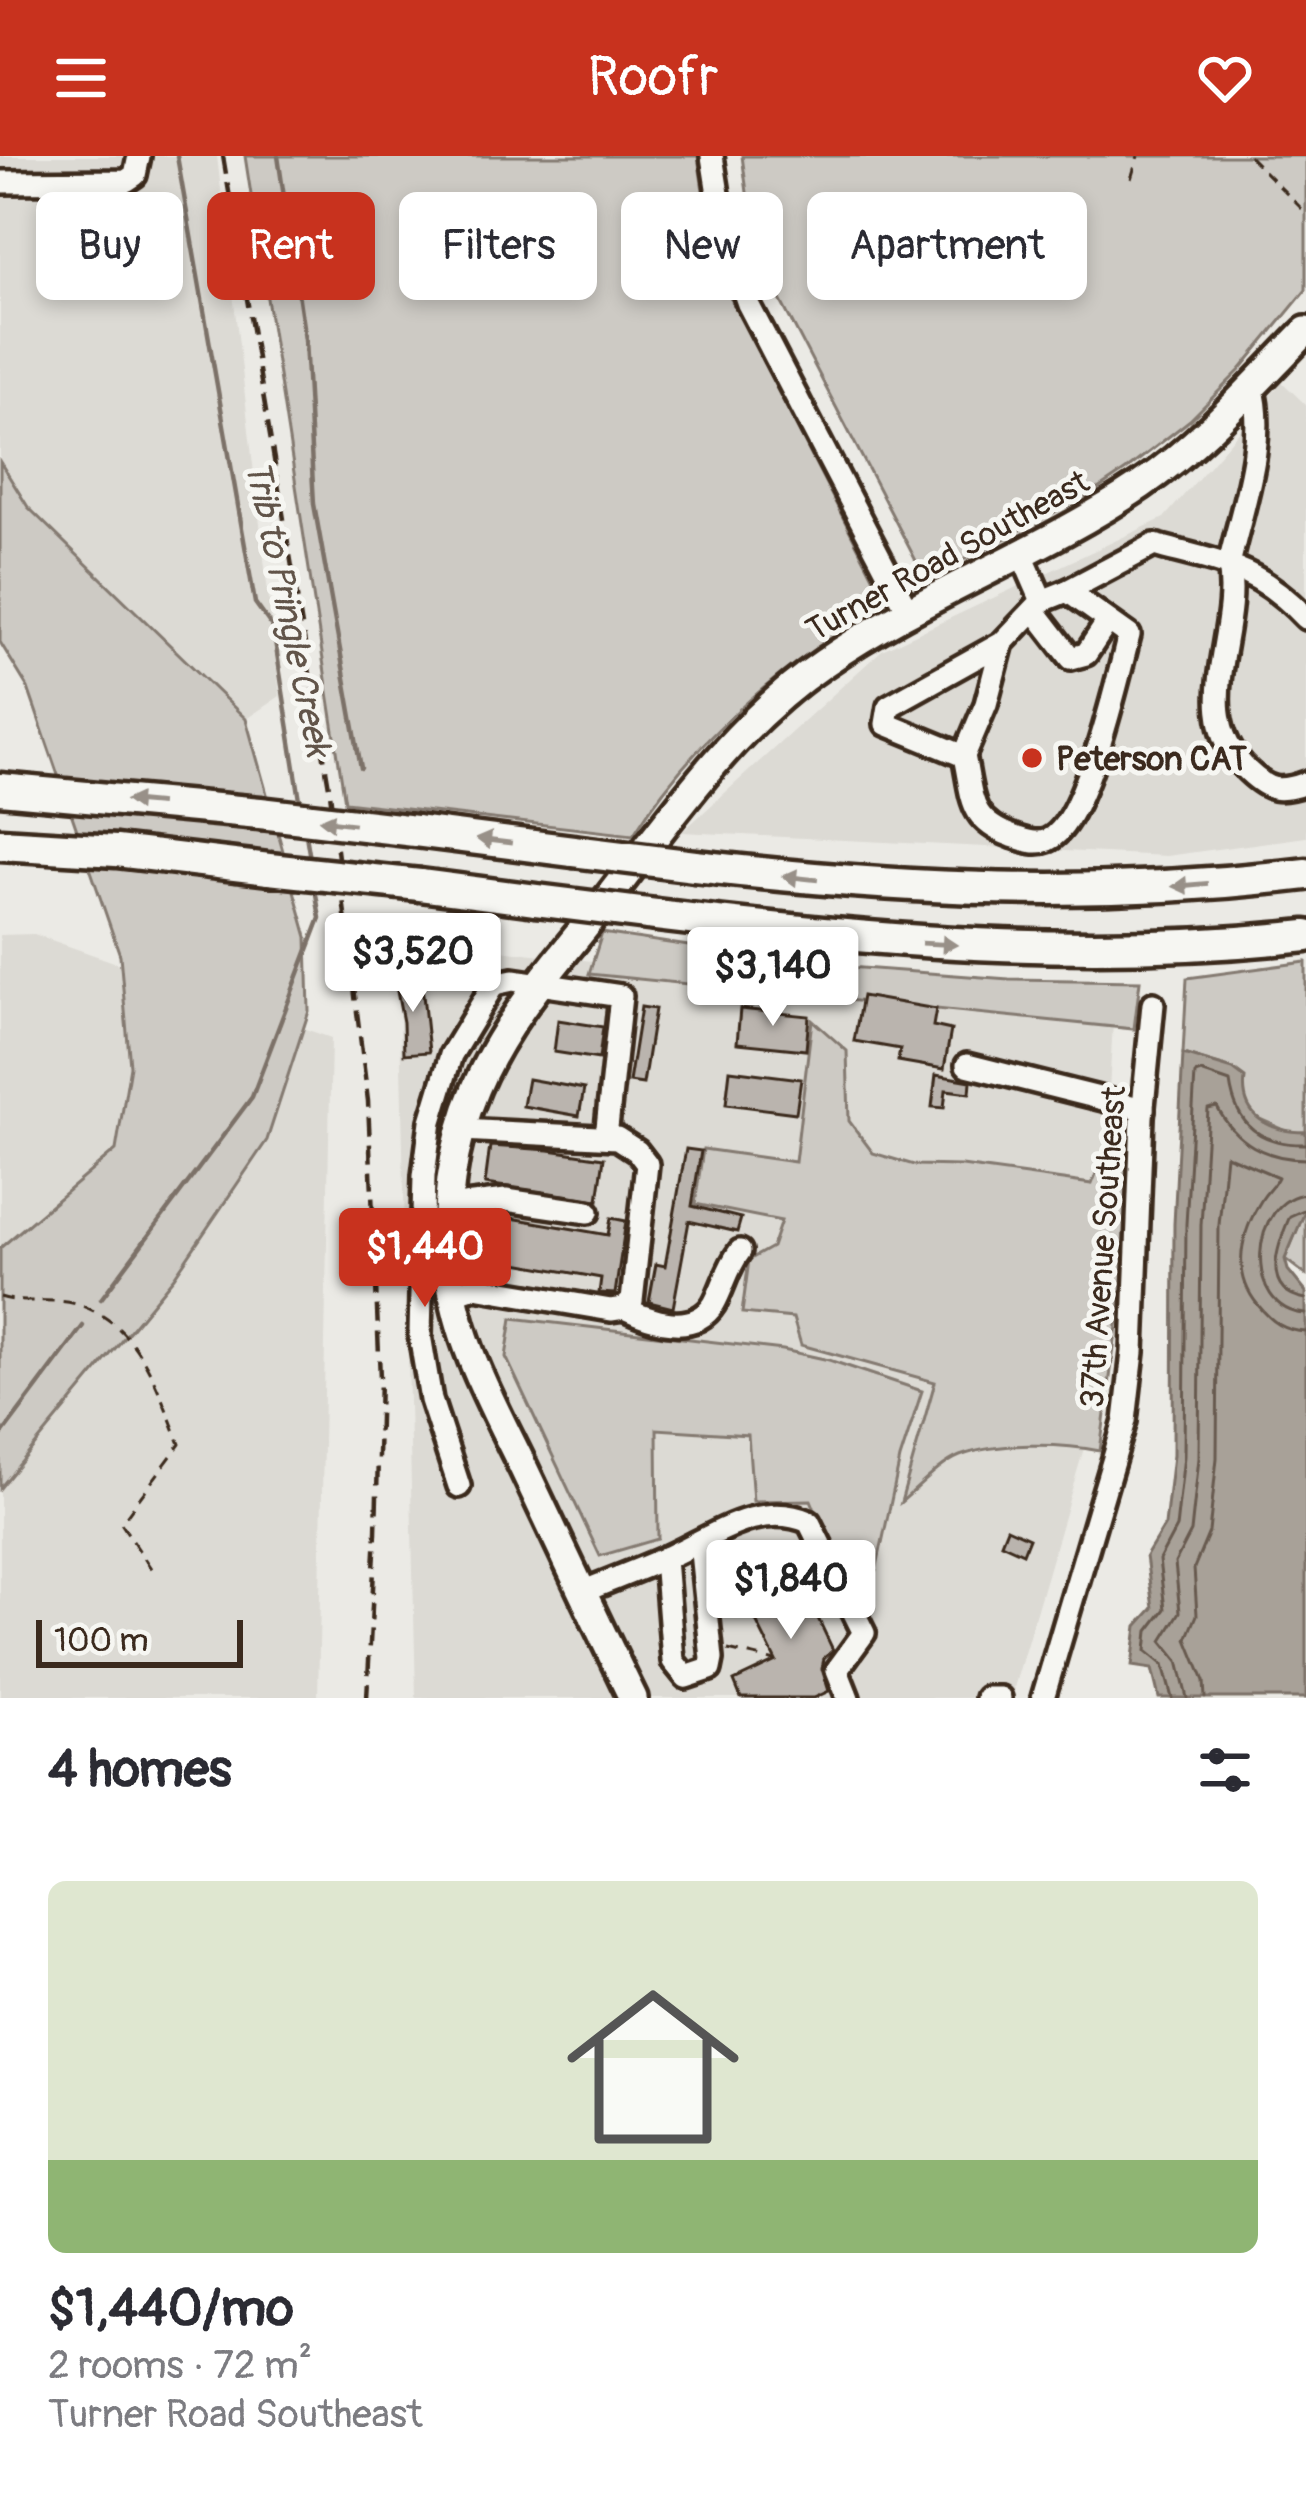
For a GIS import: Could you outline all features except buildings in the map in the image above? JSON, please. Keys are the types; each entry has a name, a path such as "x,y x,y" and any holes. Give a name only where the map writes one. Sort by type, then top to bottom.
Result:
{"highway":[{"path":"0,789 260,813 912,888 1070,892 1306,874"},
{"path":"0,844 116,851 846,937 1129,949 1306,936"}],"main road":[{"name":"Turner Road Southeast","path":"633,1698 474,1362 443,1286 448,1207 462,1130 490,1058 691,790 740,733 825,662 1145,483 1182,454 1306,331"}],"street":[{"path":"0,182 126,181 135,175 139,156"},
{"path":"712,156 725,238 748,304 909,613"},
{"path":"1252,386 1259,409 1258,433 1229,565 1231,586 1216,700 1219,722 1240,764 1269,789 1306,783"},
{"path":"964,756 886,724 889,706 1002,644 1038,606 1154,545 1229,565 1269,584 1306,618"},
{"path":"1022,553 1038,606 1071,658 1086,654 1108,621"},
{"path":"1002,644 986,704 964,756 975,810 985,823 1029,842 1045,842 1054,836 1085,788 1129,635 1067,591"},
{"path":"459,1486 431,1400 422,1352 443,1286 421,1237 430,1121 451,1055 487,989 502,981 620,996 606,1137"},
{"name":"37th Avenue Southeast","path":"1043,1698 1125,1421 1153,1004"},
{"path":"967,1065 1143,1108"},
{"path":"443,1286 611,1310 632,1301 647,1164 617,1138 462,1130"},
{"path":"448,1207 506,1200 588,1212"},
{"path":"624,1308 651,1321 692,1322 715,1302 728,1267 740,1251"},
{"path":"582,1592 700,1542 723,1527 788,1513 809,1522 864,1634 837,1670 848,1698"},
{"path":"665,1558 677,1669 686,1677 699,1675 710,1669 711,1651 700,1542"},
{"path":"987,1698 1000,1698"}],"path":[{"path":"1131,178 1138,156"},
{"path":"1250,156 1306,213"},
{"path":"0,1298 78,1304 115,1327 145,1357 180,1444 121,1523 154,1573"},
{"path":"711,1651 776,1661"}],"shaded area":[{"path":"0,156 217,156 221,192 207,192 207,300 234,300 280,696 246,719 28,507 0,462"},
{"path":"245,156 698,156 703,192 621,192 621,300 732,300 877,584 877,600 870,613 802,658 738,710 681,769 633,835 345,802 267,300 375,300 375,192 251,192"},
{"path":"742,156 1306,156 1306,290 1240,370 1190,420 1126,470 926,580 780,300 783,192 747,192"},
{"path":"1282,382 1306,405 1306,837 1166,856 682,832 882,650 1164,518"},
{"path":"0,462 28,507 246,719 307,937 309,1011 267,1140 174,1277 0,1488 0,1248 116,1150 130,1066 120,955 28,688 0,642"},
{"path":"602,933 808,964 1009,979 1140,981 1134,1029 589,974"},
{"path":"34,934 331,1038 318,1698 0,1698 0,935"},
{"path":"398,938 1113,1023 1089,1431 1011,1698 416,1698"},
{"path":"1306,962 1306,1132 1289,1132 1251,1115 1233,1069 1183,1054 1187,978"},
{"path":"812,1020 847,1051 849,1121 873,1153 914,1165 962,1166 1092,1184 1118,1117 1132,1121 1125,1267 1100,1451 1030,1445 975,1451 945,1465 901,1502 935,1382 801,1345 793,1318 742,1313 749,1260 772,1247 781,1221 695,1204 703,1149 795,1162"},
{"path":"1306,1209 1306,1275 1285,1259"},
{"path":"512,1318 783,1350 922,1391 900,1459 876,1571 847,1585 811,1500 753,1501 748,1435 657,1429 658,1539 600,1556 506,1357"}],"water":[{"path":"1183,1054 1233,1069 1245,1078 1247,1103 1260,1120 1306,1132 1306,1209 1285,1259 1306,1292 1306,1698 1159,1698 1152,1669 1132,1666 1137,1626 1153,1608 1146,1556 1165,1525 1173,1455 1174,1224"}],"waterway":[{"name":"Trib to Pringle Creek","path":"177,156 255,603 273,628 301,806"},
{"path":"278,156 305,340 314,504 361,768"},
{"name":"Trib to Pringle Creek","path":"305,829 310,859"},
{"name":"Trib to Pringle Creek","path":"101,1299 252,1097 320,918 315,888"},
{"name":"Trib to Pringle Creek","path":"0,1437 83,1326"}],"railway":[{"path":"223,156 330,793 368,1101 380,1378 367,1698"}],"place":[{"name":"Peterson CAT","path":"1032,758"}]}
